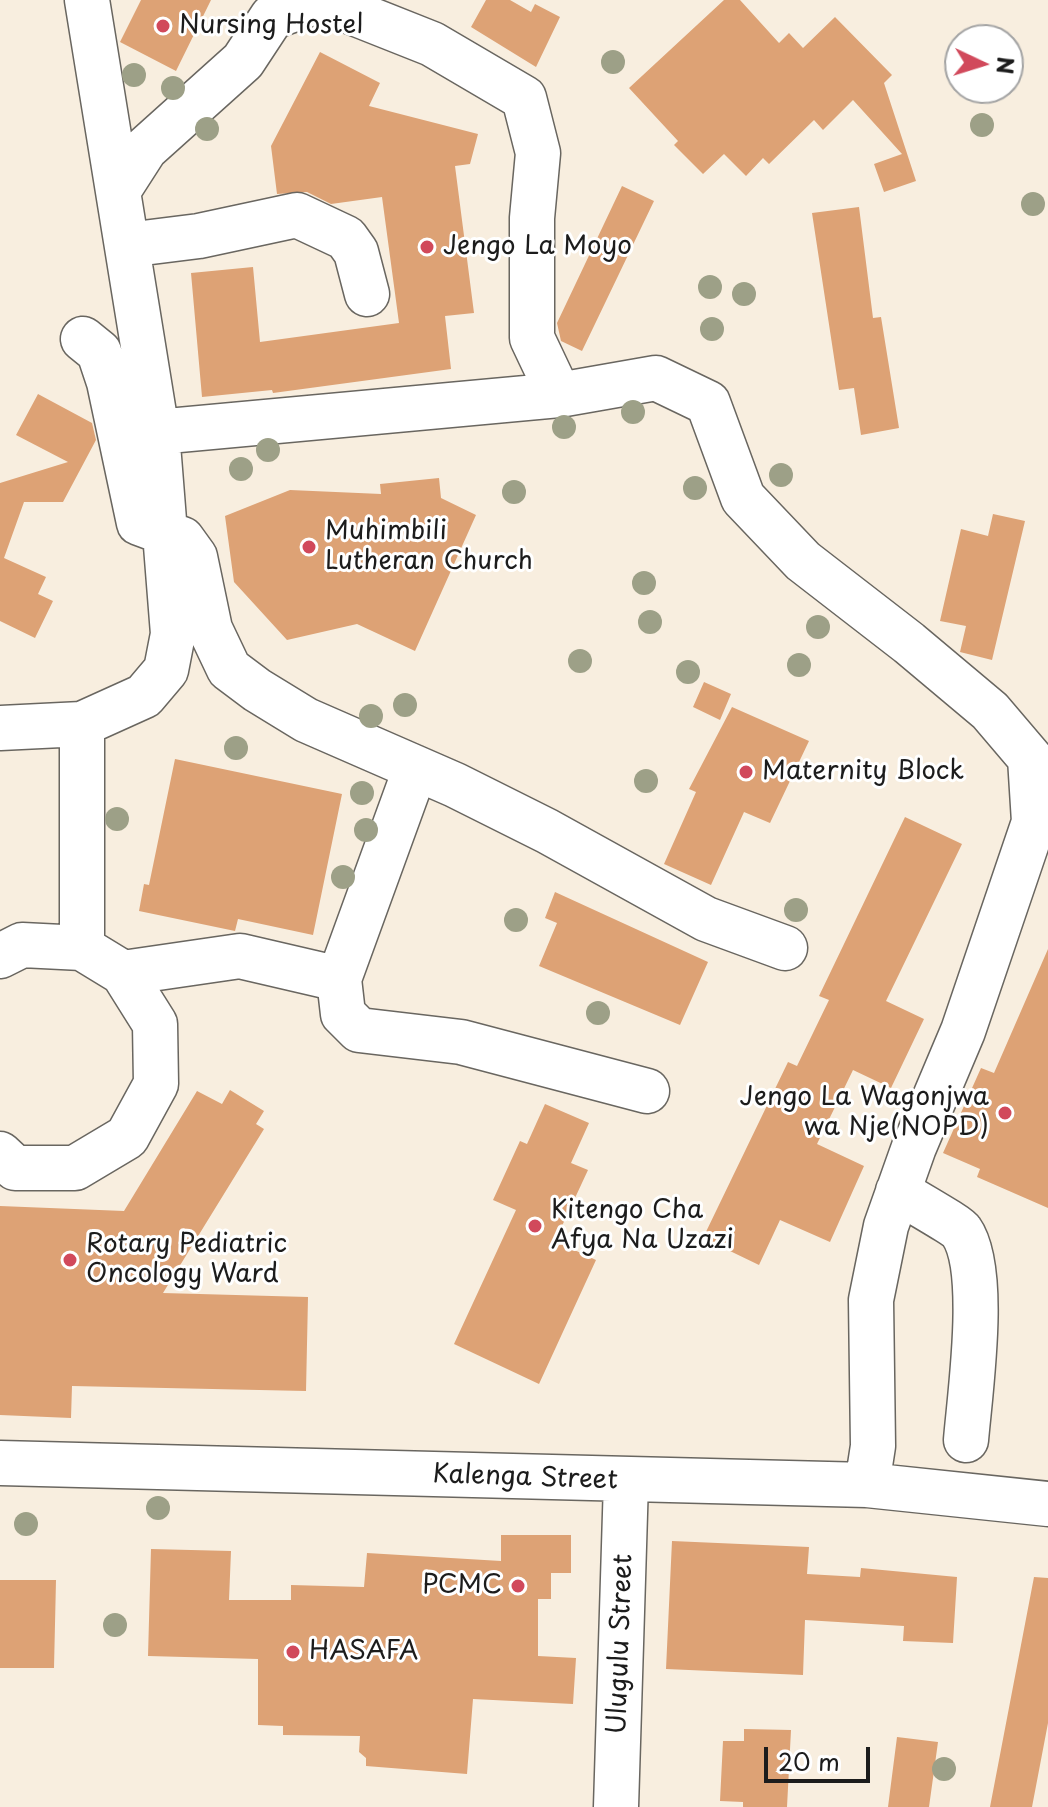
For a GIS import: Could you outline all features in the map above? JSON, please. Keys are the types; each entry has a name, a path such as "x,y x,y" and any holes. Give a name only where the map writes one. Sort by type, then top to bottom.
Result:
{"street":[{"path":"0,728 82,724 144,696 166,670 173,634 157,432 87,0"},
{"path":"118,191 145,149 243,61 272,17 320,0 432,44 524,98 538,153 532,218 532,338 559,395"},
{"path":"127,245 199,236 297,215 346,238 356,252 367,294"},
{"path":"83,339 99,352 109,382 139,523 182,539 195,557 210,629 229,669 306,720 547,831 706,919 785,948"},
{"path":"157,432 559,395 656,378 708,403 743,498 803,561 990,711 1030,758 1041,826 886,1226 871,1300 873,1446 867,1485"},
{"path":"82,724 82,948"},
{"path":"415,770 339,979 343,1014 359,1030 461,1042 647,1091"},
{"path":"0,956 22,945 82,948 123,973 155,1024 156,1084 127,1137 75,1168 15,1168 0,1154"},
{"path":"123,973 240,956 339,979"},
{"path":"898,1191 921,1209 960,1228 972,1258 974,1336 966,1440"},
{"name":"Kalenga Street","path":"0,1463 867,1485 1048,1504"},
{"name":"Ulugulu Street","path":"616,1807 626,1481"}],"building":[{"name":"Nursing Hostel","path":"141,0 211,0 176,71 120,42"},
{"path":"486,0 510,0 531,12 535,4 560,17 536,67 471,27"},
{"path":"724,0 740,0 779,43 789,33 803,48 835,17 892,75 884,83 916,181 884,192 874,164 902,154 853,100 823,130 814,120 769,164 763,158 746,176 724,154 703,174 674,145 678,141 629,88"},
{"path":"320,52 380,83 369,106 478,134 470,164 455,166 474,313 445,316 451,369 273,393 272,390 202,397 191,273 253,267 260,342 399,323 382,197 331,204 307,192 277,194 271,146"},
{"path":"622,186 654,201 582,351 561,341 557,323"},
{"path":"859,207 873,318 881,317 899,428 861,435 854,388 839,390 812,213"},
{"path":"38,394 92,423 96,440 63,502 24,502 4,558 46,577 38,594 53,601 35,638 0,621 0,483 68,462 16,435"},
{"path":"439,478 441,498 476,515 415,651 357,624 287,640 234,582 225,516 290,490 381,494 380,484"},
{"path":"993,514 1025,521 992,660 960,652 966,626 940,621 961,529 988,536"},
{"path":"704,682 731,694 720,720 693,707"},
{"name":"Maternity Block","path":"732,707 809,741 770,823 744,812 711,885 664,864 696,792 689,789"},
{"path":"175,759 342,794 313,935 238,919 235,931 139,911 144,884 149,885"},
{"path":"905,817 962,844 886,1001 924,1019 891,1088 853,1070 817,1144 864,1166 830,1242 780,1220 759,1265 703,1238 788,1062 797,1066 829,1000 819,996"},
{"path":"555,892 708,962 680,1025 539,966 557,923 545,918"},
{"name":"Jengo La Wagonjwa wa Nje(NOPD)","path":"1048,949 1048,1208 977,1177 980,1169 943,1153 981,1068 994,1073"},
{"name":"Rotary Pediatric Oncology Ward","path":"230,1090 264,1111 256,1124 264,1129 163,1293 308,1297 306,1391 72,1386 71,1418 0,1415 0,1206 124,1211 197,1091 222,1104"},
{"name":"Kitengo Cha Afya Na Uzazi","path":"545,1104 589,1123 571,1163 588,1170 555,1241 596,1260 539,1384 454,1344 516,1210 493,1200 520,1141 527,1144"},
{"path":"501,1535 571,1535 571,1573 551,1573 551,1599 538,1599 538,1656 576,1658 573,1704 473,1699 467,1774 366,1766 366,1758 359,1752 360,1736 283,1735 283,1726 258,1725 258,1659 148,1656 151,1549 231,1551 229,1600 291,1600 291,1585 364,1587 367,1553 501,1561"},
{"path":"672,1541 809,1547 807,1574 860,1577 861,1568 957,1577 953,1643 903,1641 904,1626 805,1620 803,1675 666,1669"},
{"path":"1034,1577 1048,1578 1048,1723 1032,1807 990,1807"},
{"path":"0,1580 56,1580 54,1668 0,1668"},
{"path":"744,1729 791,1730 787,1807 743,1807 743,1802 720,1801 723,1741 744,1741"},
{"path":"897,1737 938,1742 929,1807 888,1807"}],"place":[{"name":"Nursing Hostel","path":"163,26"},
{"name":"Jengo La Moyo","path":"427,247"},
{"name":"Muhimbili Lutheran Church","path":"309,547"},
{"name":"Maternity Block","path":"746,772"},
{"name":"Jengo La Wagonjwa wa Nje(NOPD)","path":"1005,1113"},
{"name":"Kitengo Cha Afya Na Uzazi","path":"535,1226"},
{"name":"Rotary Pediatric Oncology Ward","path":"70,1260"},
{"name":"PCMC","path":"518,1586"},
{"name":"HASAFA","path":"293,1652"}]}
